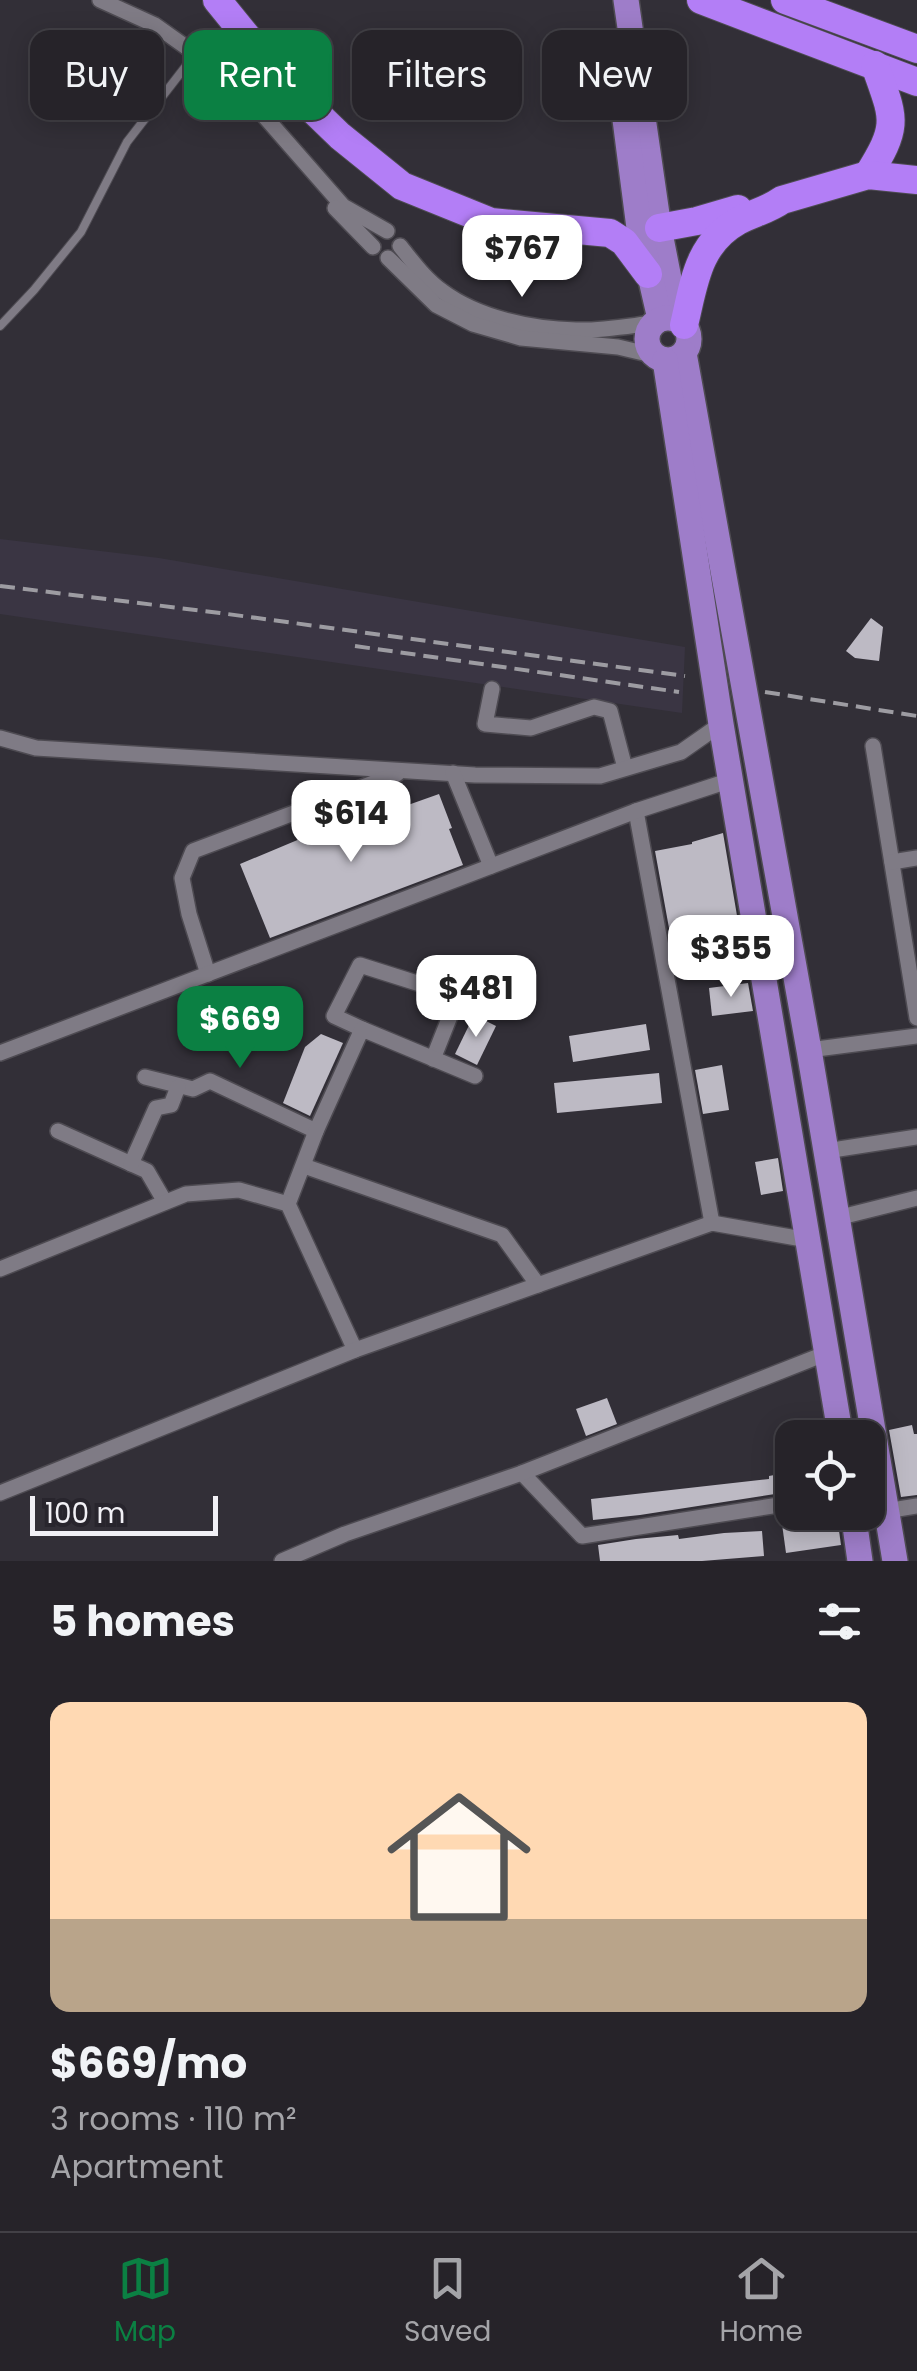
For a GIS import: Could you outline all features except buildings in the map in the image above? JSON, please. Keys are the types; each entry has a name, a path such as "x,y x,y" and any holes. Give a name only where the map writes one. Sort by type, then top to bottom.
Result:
{"highway":[{"path":"217,0 282,80 340,136 402,186 492,222 610,234 624,242 648,274"},
{"path":"701,0 917,82"},
{"path":"785,0 917,50"},
{"path":"868,175 890,134 892,115 875,65"},
{"path":"669,337 698,263 722,231 782,200 868,175 917,180"},
{"path":"659,228 716,217 767,198 782,200"}],"main road":[{"path":"610,0 621,29 659,228 669,337 721,724 838,1420"},
{"path":"626,0 621,29 639,228 648,274 669,337 809,1050 895,1561"},
{"path":"856,1530 860,1561"}],"street":[{"path":"100,0 154,25 207,62 251,100 343,206 396,236 394,252 436,305 473,324 521,338 618,348 669,337"},
{"path":"120,10 184,58"},
{"path":"255,120 376,253 394,252 444,293 478,311 524,324 669,337"},
{"path":"373,248 376,236 387,230"},
{"path":"492,690 485,724 530,728 594,707 610,711 625,768"},
{"path":"0,738 36,748 453,774 600,776 682,752 721,724"},
{"path":"873,746 892,862 909,919 917,1018"},
{"path":"208,974 182,878 193,851 406,770"},
{"path":"453,774 491,866"},
{"path":"0,1053 636,811 731,780"},
{"path":"636,811 712,1223"},
{"path":"892,862 917,858"},
{"path":"432,1059 458,996 360,965 334,1016 432,1059 475,1076"},
{"path":"355,1350 288,1204 362,1029"},
{"path":"809,1050 917,1036"},
{"path":"146,1077 193,1090 210,1082 316,1131"},
{"path":"131,1164 156,1108 171,1105 178,1087"},
{"path":"58,1131 147,1171 165,1202"},
{"path":"826,1151 917,1137"},
{"path":"304,1166 502,1234 538,1285"},
{"path":"0,1269 186,1194 239,1190 288,1204"},
{"path":"837,1218 917,1198"},
{"path":"0,1493 355,1350 712,1223 808,1240"},
{"path":"282,1561 344,1534 522,1473 828,1354"},
{"path":"522,1473 582,1536 775,1506"},
{"path":"886,1511 917,1506"}],"lane":[{"path":"0,326 81,232 127,142 184,70"}],"shaded area":[{"path":"0,539 159,558 685,647 682,713 0,614"}],"railway":[{"path":"0,586 685,676"},
{"path":"355,646 679,692"},
{"path":"765,692 917,716"}]}
